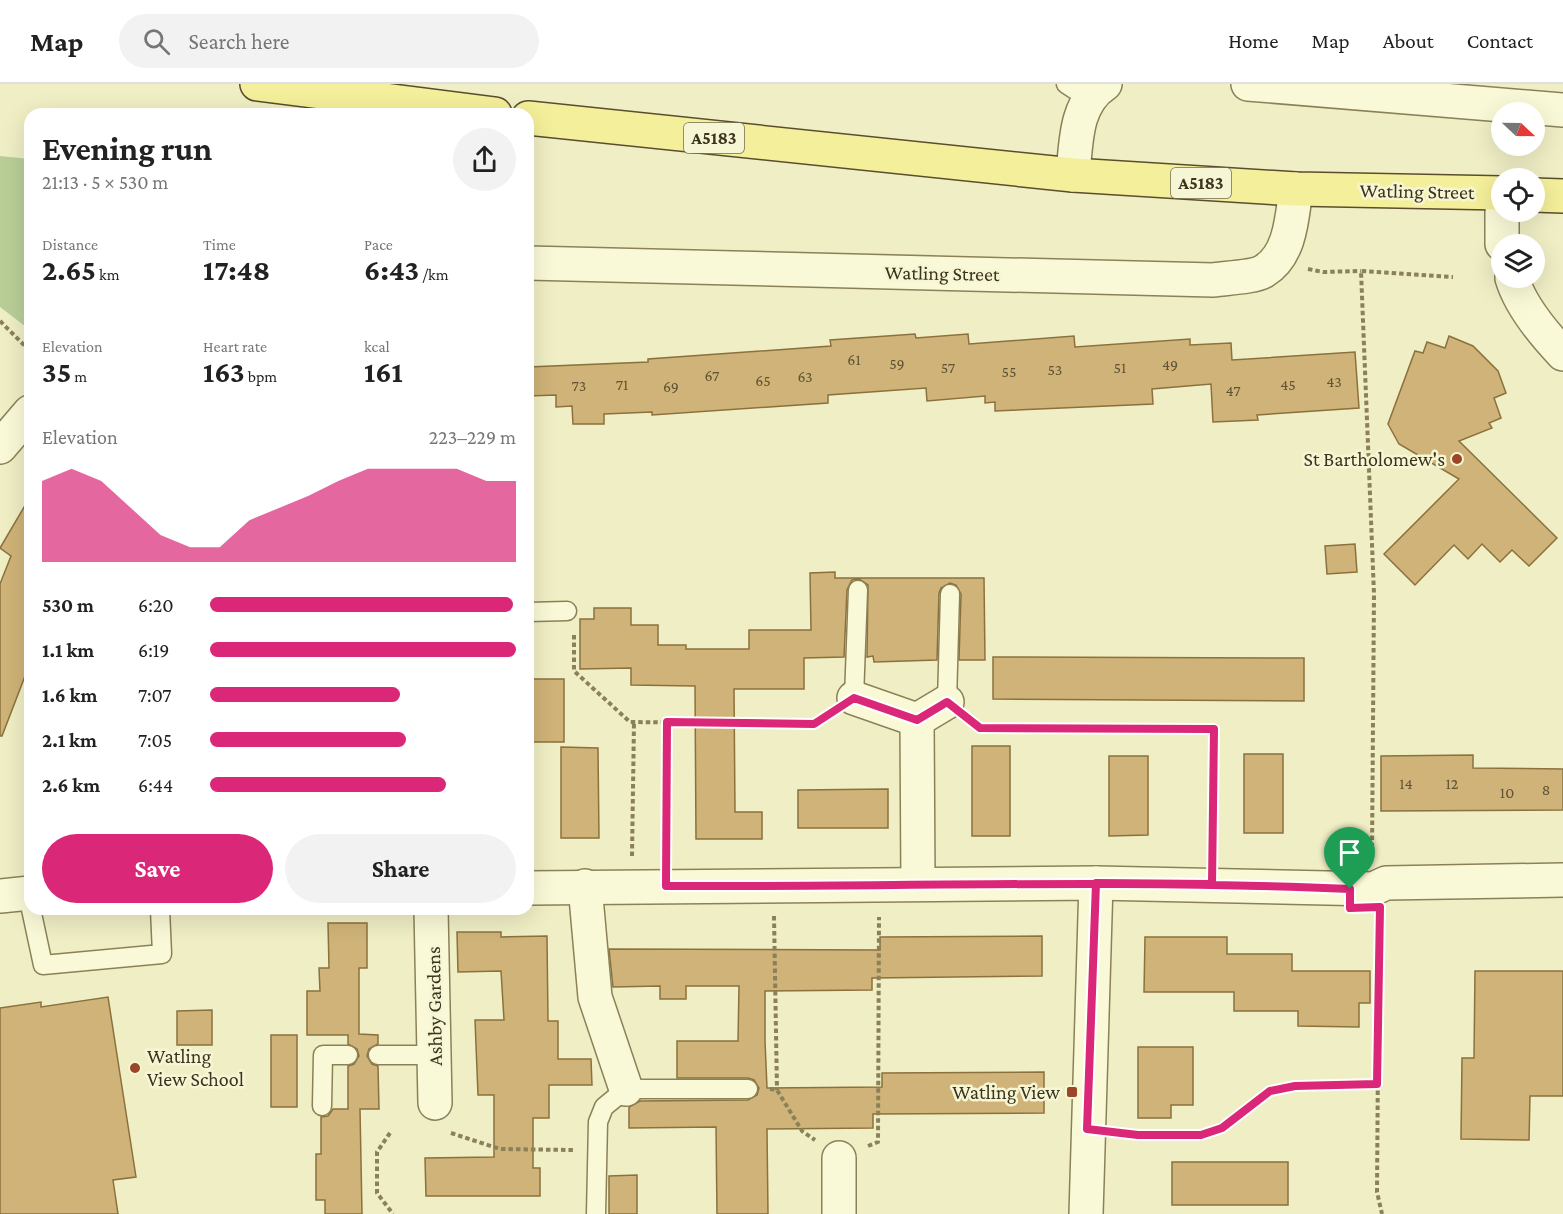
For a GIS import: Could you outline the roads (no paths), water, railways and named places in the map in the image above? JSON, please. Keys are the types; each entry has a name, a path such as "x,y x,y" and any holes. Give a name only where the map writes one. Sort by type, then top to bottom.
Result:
{"main road":[{"path":"257,84 447,108"},
{"name":"Watling Street","path":"534,119 1073,174 1296,189 1491,193"},
{"path":"1545,195 1563,196"}],"street":[{"path":"1248,84 1563,110"},
{"path":"1073,174 1079,120 1087,89"},
{"name":"Watling Street","path":"534,263 1213,280 1264,271 1273,263 1281,254 1290,231 1296,189"},
{"path":"1515,288 1549,340 1563,354"},
{"path":"0,447 24,419"},
{"path":"854,698 917,720"},
{"path":"917,720 947,702"},
{"path":"917,720 918,883"},
{"path":"534,888 1096,883 1373,889 1386,883 1563,880"},
{"path":"1086,1214 1096,883"},
{"path":"585,886 595,997 626,1089"},
{"name":"Ashby Gardens","path":"431,915 435,1103"},
{"path":"839,1158 839,1214"}],"lane":[{"path":"854,698 858,590"},
{"path":"947,702 950,594"},
{"path":"534,612 567,611"},
{"path":"28,915 43,965 162,954 160,915"},
{"path":"378,1055 434,1054"},
{"path":"322,1106 323,1055 348,1055"},
{"path":"596,1214 598,1122 604,1107 626,1089 748,1089"}],"place":[{"name":"St Bartholomew's","path":"1457,459"},
{"name":"Watling View School","path":"135,1068"},
{"name":"Watling View","path":"1072,1092"}]}
